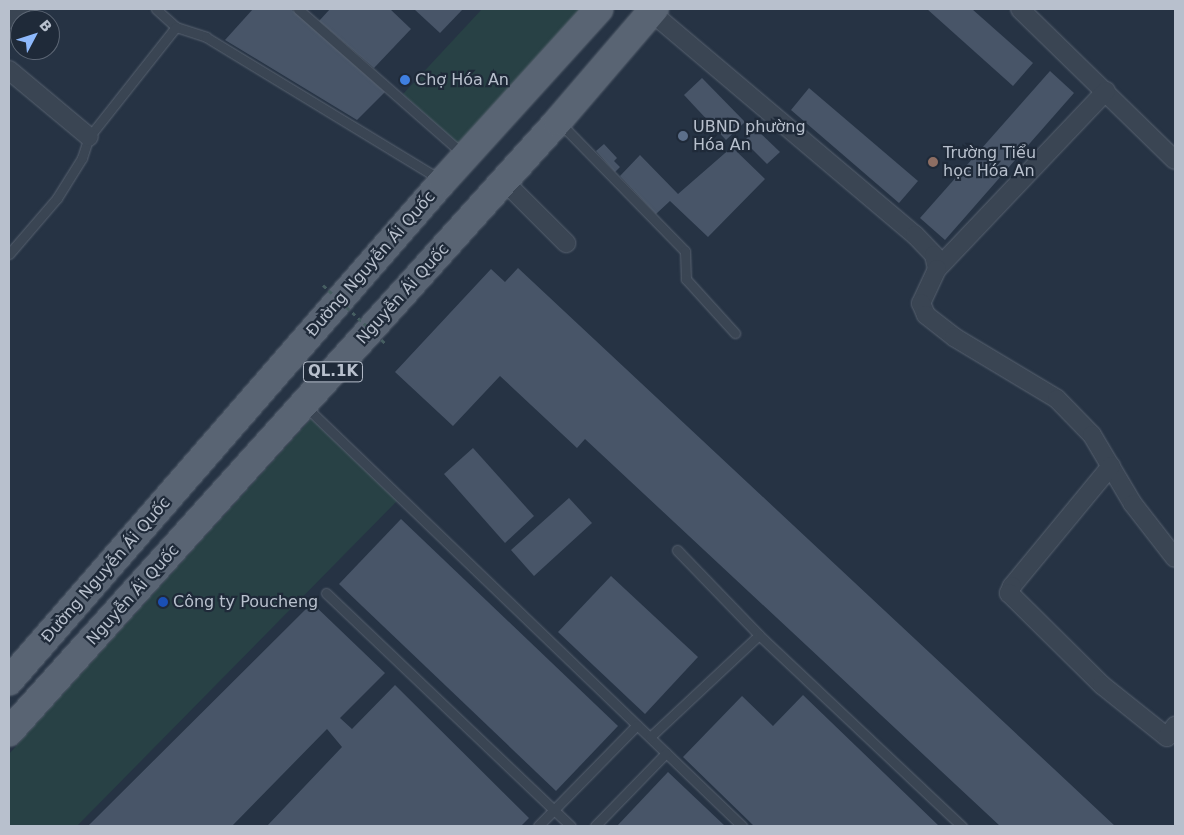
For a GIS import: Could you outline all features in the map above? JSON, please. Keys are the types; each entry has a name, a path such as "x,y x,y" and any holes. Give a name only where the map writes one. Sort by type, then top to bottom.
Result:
{"main road":[{"name":"Đường Nguyễn Ái Quốc","path":"9,681 443,181 599,9"},
{"name":"Nguyễn Ái Quốc","path":"9,732 558,121 652,10"}],"street":[{"path":"9,19 20,9"},
{"path":"1020,9 1175,160"},
{"path":"652,10 915,235 934,255 937,269"},
{"path":"9,70 89,136"},
{"path":"1106,91 937,269 921,303 926,315 954,338 1057,399 1092,436 1133,504 1175,558"},
{"path":"504,180 566,243"},
{"path":"1111,466 1012,586 1010,593 1102,685 1167,737 1175,726"}],"lane":[{"path":"156,9 176,27 206,37 443,181"},
{"path":"298,9 466,157"},
{"path":"9,254 70,179 89,136 176,27"},
{"path":"558,121 685,251 686,279 735,333"},
{"path":"304,405 742,826"},
{"path":"677,550 759,635 962,826"},
{"path":"326,593 571,826"},
{"path":"650,737 759,635"},
{"path":"538,826 637,725"},
{"path":"595,826 666,753"}],"path":[{"path":"323,285 386,344"}],"green space":[{"path":"482,9 582,9 460,145 403,94"},
{"path":"311,419 397,501 77,826 9,826 9,754"}],"building":[{"path":"253,9 291,9 385,92 357,120 225,40"},
{"path":"330,9 390,9 411,29 374,68 319,21"},
{"path":"414,9 463,9 440,33"},
{"path":"927,9 972,9 1033,63 1013,86"},
{"path":"1050,71 1074,93 945,240 920,218"},
{"path":"702,78 745,122 726,140 684,95"},
{"path":"809,88 918,181 899,203 791,110"},
{"path":"756,129 780,152 767,164 744,141"},
{"path":"604,144 617,158 614,161 620,167 615,172 596,151"},
{"path":"732,147 765,179 708,237 670,201 656,214 620,176 640,155 678,194"},
{"path":"518,268 1115,826 1000,826 585,439 577,448 500,376 453,426 395,372 491,269 505,282"},
{"path":"473,448 534,516 505,543 444,474"},
{"path":"569,498 592,523 534,576 511,550"},
{"path":"401,519 618,726 556,791 339,584"},
{"path":"611,576 698,657 645,714 558,632"},
{"path":"312,603 385,673 340,718 352,729 395,685 529,818 521,826 267,826 342,747 327,729 232,826 88,826"},
{"path":"803,695 939,826 754,826 683,757 742,696 773,726"},
{"path":"668,772 725,826 617,826"}],"place":[{"name":"Chợ Hóa An","path":"405,80"},
{"name":"UBND phường Hóa An","path":"683,136"},
{"name":"Trường Tiểu học Hóa An","path":"933,162"},
{"name":"Công ty Poucheng","path":"163,602"}]}
